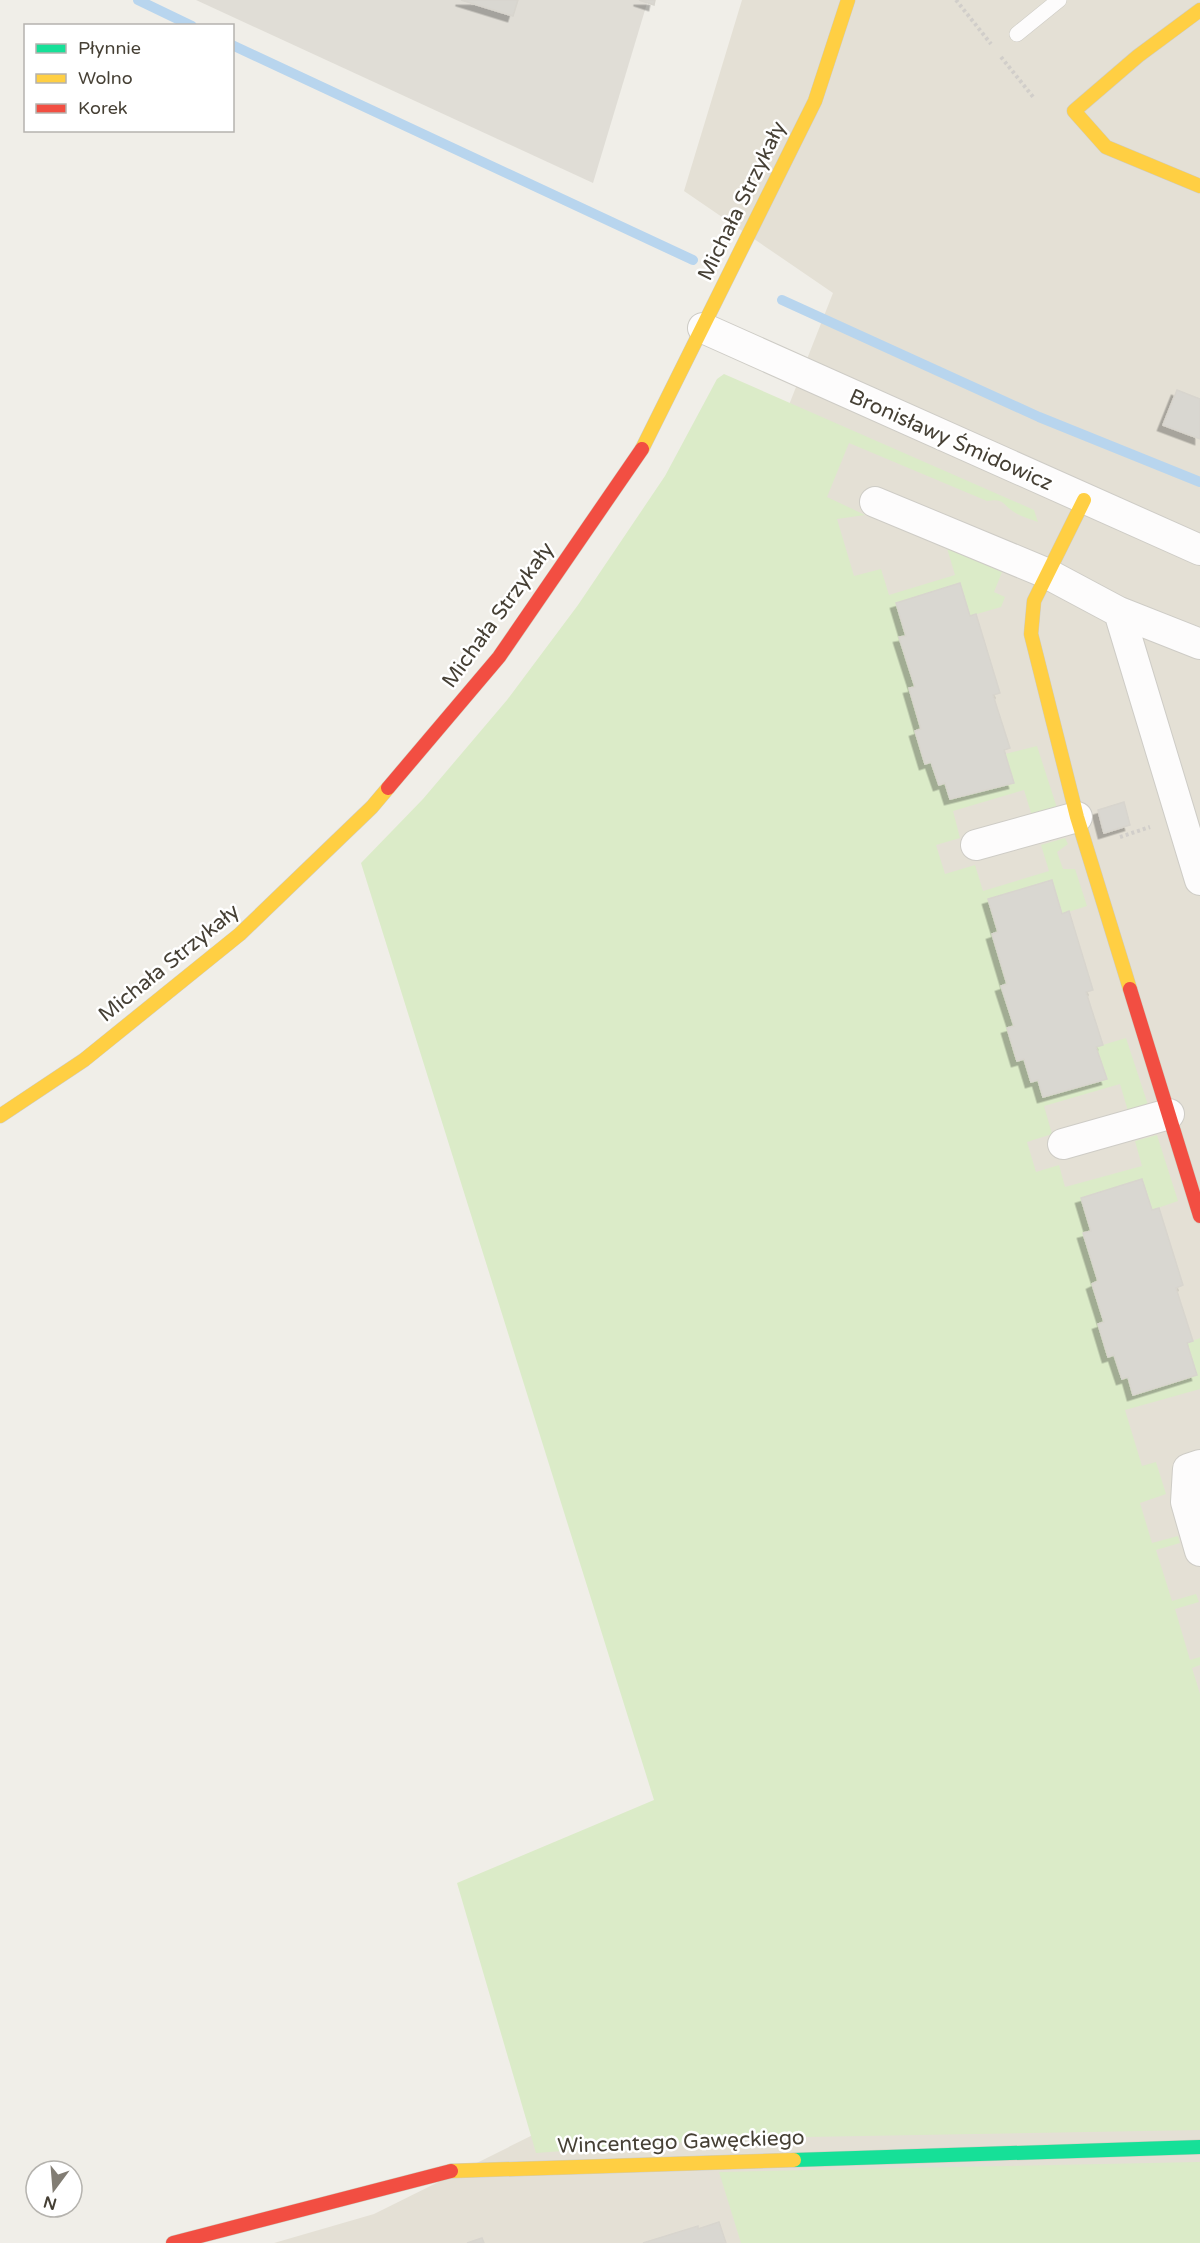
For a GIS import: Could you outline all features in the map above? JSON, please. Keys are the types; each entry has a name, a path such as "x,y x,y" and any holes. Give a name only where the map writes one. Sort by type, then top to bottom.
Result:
{"street":[{"name":"Michała Strzykały","path":"0,1116 84,1060 240,934 372,807 499,657 643,447 815,101 848,0"},
{"path":"1200,10 1138,56 1074,111 1106,147 1200,186"},
{"name":"Bronisławy Śmidowicz","path":"703,328 1200,550"},
{"path":"1084,500 1034,601 1031,634 1077,817 1200,1216"},
{"path":"875,502 1046,573 1119,612 1200,644"},
{"path":"1119,612 1200,880"},
{"path":"976,845 1077,817"},
{"path":"1063,1144 1169,1114"},
{"path":"1200,1465 1188,1468 1186,1503 1200,1551"},
{"name":"Wincentego Gawęckiego","path":"173,2243 457,2170 1200,2148"}],"lane":[{"path":"1017,34 1059,0"}],"path":[{"path":"1086,847 1181,817"}],"shaded area":[{"path":"196,0 648,0 593,183"},
{"path":"742,0 1200,0 1200,1802 774,443 833,293 684,191"},
{"path":"1200,2107 1200,2243 274,2243 374,2214 553,2125"}],"green space":[{"path":"724,374 1034,510 1038,522 1016,513 1000,501 987,501 849,443 827,497 865,515 837,519 854,576 881,569 889,595 955,575 947,548 1002,572 994,592 1005,597 1001,607 970,616 960,583 896,603 906,636 900,637 915,687 909,689 921,729 915,731 925,764 931,762 938,785 945,783 950,799 1014,783 1005,754 1037,746 1057,808 1032,816 1024,790 953,811 960,838 936,845 945,874 975,865 983,891 1049,871 1041,845 1065,838 1068,844 1057,852 1063,869 1075,869 1087,906 1062,914 1052,880 988,899 998,932 992,935 1007,984 1002,986 1014,1026 1017,1061 1024,1059 1031,1082 1038,1080 1042,1094 1106,1079 1096,1047 1126,1038 1148,1105 1128,1111 1120,1084 1044,1106 1052,1134 1027,1142 1036,1172 1059,1165 1065,1187 1142,1166 1135,1141 1157,1135 1178,1201 1152,1210 1142,1179 1082,1198 1091,1231 1098,1281 1092,1284 1104,1322 1098,1325 1108,1356 1114,1355 1121,1379 1128,1377 1133,1395 1196,1375 1187,1343 1200,1338 1200,1389 1125,1410 1142,1466 1156,1462 1166,1494 1140,1503 1152,1543 1178,1536 1180,1543 1156,1550 1172,1601 1196,1594 1199,1602 1175,1609 1190,1660 1200,1657 1200,1665 1192,1668 1200,1694 1200,2130 742,2138 536,2153 457,1883 654,1800 361,863 423,799 507,700 578,605 665,476 717,379"},
{"path":"1200,2162 1200,2243 741,2243 719,2172"}],"building":[{"path":"461,0 518,0 513,16"},
{"path":"639,0 655,0 654,5"},
{"path":"1177,390 1200,399 1200,439 1163,425"},
{"path":"960,583 970,616 976,614 1000,693 993,695 1010,748 1004,750 1014,783 950,799 945,783 939,785 931,762 925,764 915,731 921,729 909,688 915,687 899,637 906,636 896,603"},
{"path":"1124,802 1130,825 1104,833 1098,810"},
{"path":"1052,880 1062,914 1069,911 1093,990 1086,992 1103,1045 1096,1047 1107,1079 1043,1097 1038,1080 1031,1082 1024,1059 1017,1061 1007,1028 1014,1026 1001,986 1007,984 992,934 998,932 988,899"},
{"path":"1142,1179 1152,1210 1159,1208 1183,1285 1176,1288 1193,1341 1187,1343 1197,1375 1133,1395 1128,1377 1122,1379 1114,1355 1108,1357 1098,1324 1104,1322 1092,1284 1098,1281 1083,1233 1091,1231 1081,1198"},
{"path":"719,2222 726,2243 643,2243 698,2226 698,2229"},
{"path":"482,2238 484,2243 467,2243"}],"waterway":[{"path":"138,0 188,24"},
{"path":"234,46 693,260"},
{"path":"782,300 1039,417 1200,482"}],"traffic: fast":[{"path":"794,2160 1200,2147"}],"traffic: slow":[{"path":"642,449 815,101 848,0"},
{"path":"1200,10 1138,56 1074,111 1106,147 1200,186"},
{"path":"1084,500 1034,601 1031,634 1077,817 1130,989"},
{"path":"0,1116 84,1060 240,934 372,807 388,788"},
{"path":"451,2171 794,2160"}],"traffic: jam":[{"path":"388,788 499,657 642,449"},
{"path":"1130,989 1200,1216"},
{"path":"173,2243 451,2171"}]}
